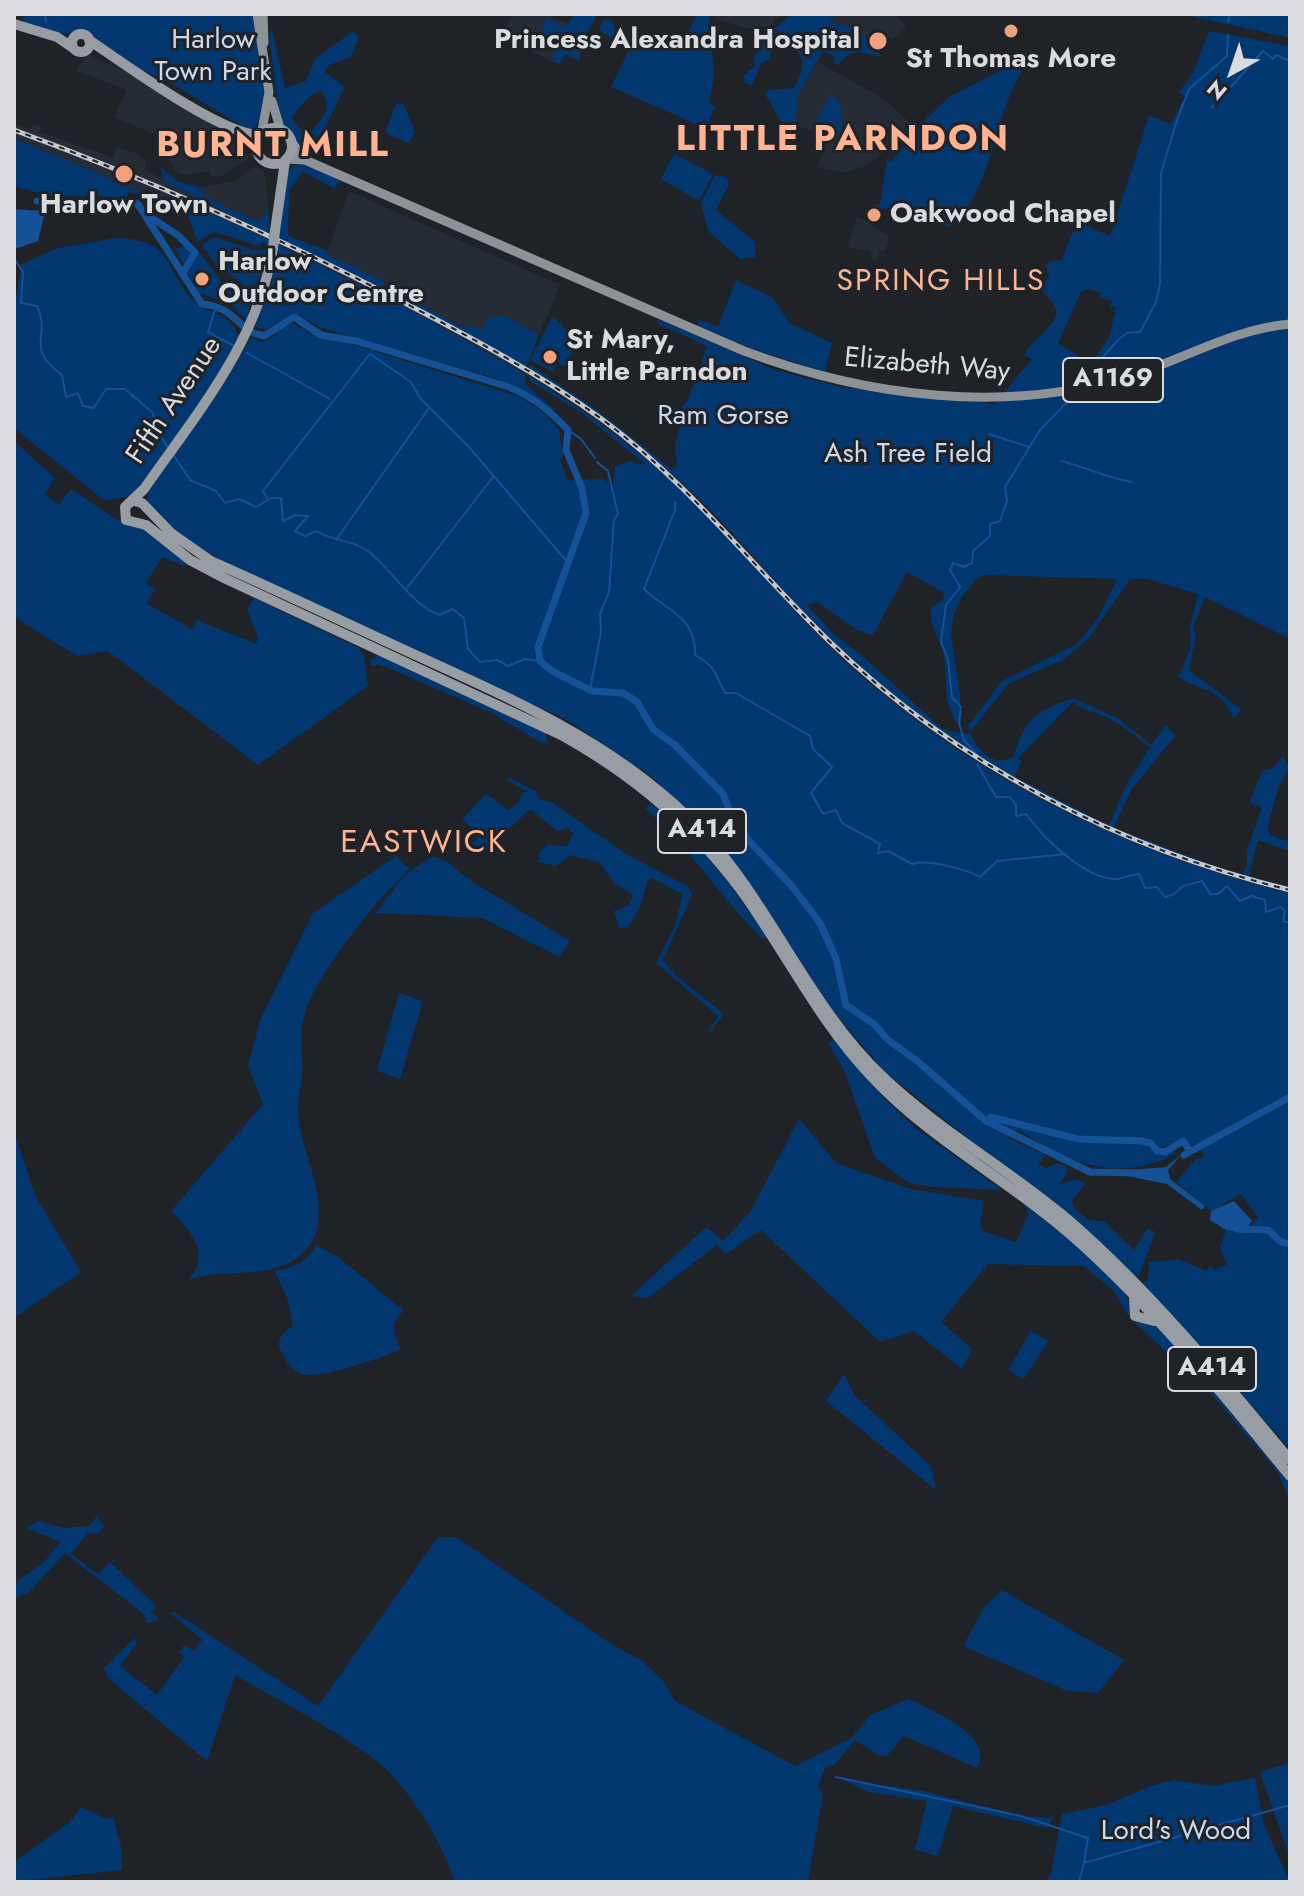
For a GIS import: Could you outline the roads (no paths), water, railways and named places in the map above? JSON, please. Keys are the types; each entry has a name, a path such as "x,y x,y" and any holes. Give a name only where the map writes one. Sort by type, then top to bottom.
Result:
{"highway":[{"path":"14,24 74,42 81,52 88,45"},
{"path":"74,42 83,34 88,45 244,135 268,163 285,164 290,140 280,128 244,135"},
{"path":"256,150 261,133"},
{"name":"Fifth Avenue","path":"268,163 277,199"},
{"name":"Fifth Avenue","path":"140,504 144,489 241,347 251,325 273,248 277,199 285,164"},
{"path":"127,504 140,504 141,523 130,523 124,514 127,504"},
{"name":"A414","path":"140,504 171,533 211,561 565,726 650,782 701,830 734,869 827,1011 878,1072 925,1115 1024,1185 1092,1241 1150,1301 1290,1460"},
{"name":"A414","path":"141,523 216,574 548,728 593,753 640,786 690,830 728,873 836,1035 871,1077 935,1134 1061,1227 1159,1324 1290,1476"}],"main road":[{"path":"260,14 273,103 280,128"},
{"path":"260,14 269,92 261,133"},
{"name":"Elizabeth Way","path":"290,140 306,160 744,351 809,374 871,387 981,396 1072,392 1134,375 1230,336 1290,324"},
{"path":"285,164 306,160"}],"waterway":[{"path":"45,14 46,22"},
{"path":"1228,22 1230,14"},
{"path":"1080,383 1119,339 1127,333 1140,332 1156,302 1160,284 1161,173 1189,89 1227,56 1228,35"},
{"path":"1212,108 1263,51 1273,59 1276,55 1290,61"},
{"path":"37,201 137,203 202,304 224,310 255,334 264,336 294,317 321,335 356,341 506,386 532,399 554,416 568,430 566,450 582,488 586,513 538,647 540,661 552,671 592,691 623,693 637,702 653,729 675,745 723,794 732,817 750,842 791,885 820,923 836,959 846,1005 874,1024 888,1040 916,1060 986,1121 1090,1172 1137,1173"},
{"path":"150,217 179,236 195,253 183,273"},
{"path":"14,258 23,272 21,303 37,306 42,326 41,349 50,365 62,375 66,397 78,393 83,406 94,408 106,389 125,389 153,413 155,428 169,449"},
{"path":"216,306 208,332 236,347"},
{"path":"247,353 330,399"},
{"path":"370,354 411,382 420,398 469,447 569,564"},
{"path":"267,498 263,491 369,355"},
{"path":"978,756 964,740 959,723 961,707 952,697 948,660 941,641 946,605 960,587 950,570 953,563 964,567 972,563 973,551 990,536 990,524 1000,521 1007,501 1005,487 1040,430 1069,400"},
{"path":"336,540 429,408"},
{"path":"568,430 581,439 595,458"},
{"path":"989,434 1029,447"},
{"path":"173,454 190,480 216,491 225,503 239,499 256,507 271,498 281,498 283,521 295,515 308,516 295,531 305,536 316,531 369,552 429,610 439,615 453,609 464,618 468,649 480,662 497,660 508,666 525,659 540,661"},
{"path":"1061,461 1131,482"},
{"path":"590,690 601,632 600,614 609,592 614,520 618,514 608,471 597,462"},
{"path":"407,588 493,477"},
{"path":"675,502 675,510 644,589 685,622 691,631 695,655 712,668 725,693 736,693 810,736 813,749 832,767 811,793 823,814 836,810 842,823 880,844 878,853 888,851 912,864 946,866 980,877 997,861 1066,854"},
{"path":"977,764 996,797 1010,797 1016,805 1016,816 1026,814 1053,845 1090,872 1115,879 1139,874 1145,888 1157,887 1165,897 1183,886 1202,881 1210,894 1218,894 1227,886 1240,901 1252,896 1265,900 1266,912 1281,907 1285,911 1283,921 1290,923"},
{"path":"1184,1155 1290,1097"},
{"path":"986,1121 991,1117 1078,1139 1142,1141 1151,1143 1157,1151 1165,1152 1183,1141 1190,1151"},
{"path":"1237,1229 1268,1230 1281,1242 1290,1244"},
{"path":"836,1777 1021,1816 1088,1838 1084,1863"},
{"path":"1079,1882 1084,1863 1290,1805"}],"railway":[{"path":"14,130 162,188 259,231 401,301 530,372 579,403 635,445 693,499 830,642 879,686 932,727 986,763 1103,826 1164,851 1290,890"}],"place":[{"name":"St Thomas More","path":"1011,31"},
{"name":"Princess Alexandra Hospital","path":"878,41"},
{"name":"Harlow Town","path":"124,174"},
{"name":"Oakwood Chapel","path":"874,215"},
{"name":"Harlow Outdoor Centre","path":"202,279"},
{"name":"St Mary, Little Parndon","path":"550,357"}],"district":[{"name":"LITTLE PARNDON","path":"843,141"},
{"name":"BURNT MILL","path":"273,147"},
{"name":"SPRING HILLS","path":"941,283"},
{"name":"EASTWICK","path":"424,844"}],"park label":[{"name":"Harlow Town Park","path":"213,57"},
{"name":"Ram Gorse","path":"723,417"},
{"name":"Ash Tree Field","path":"908,455"},
{"name":"Lord's Wood","path":"1176,1832"}]}
